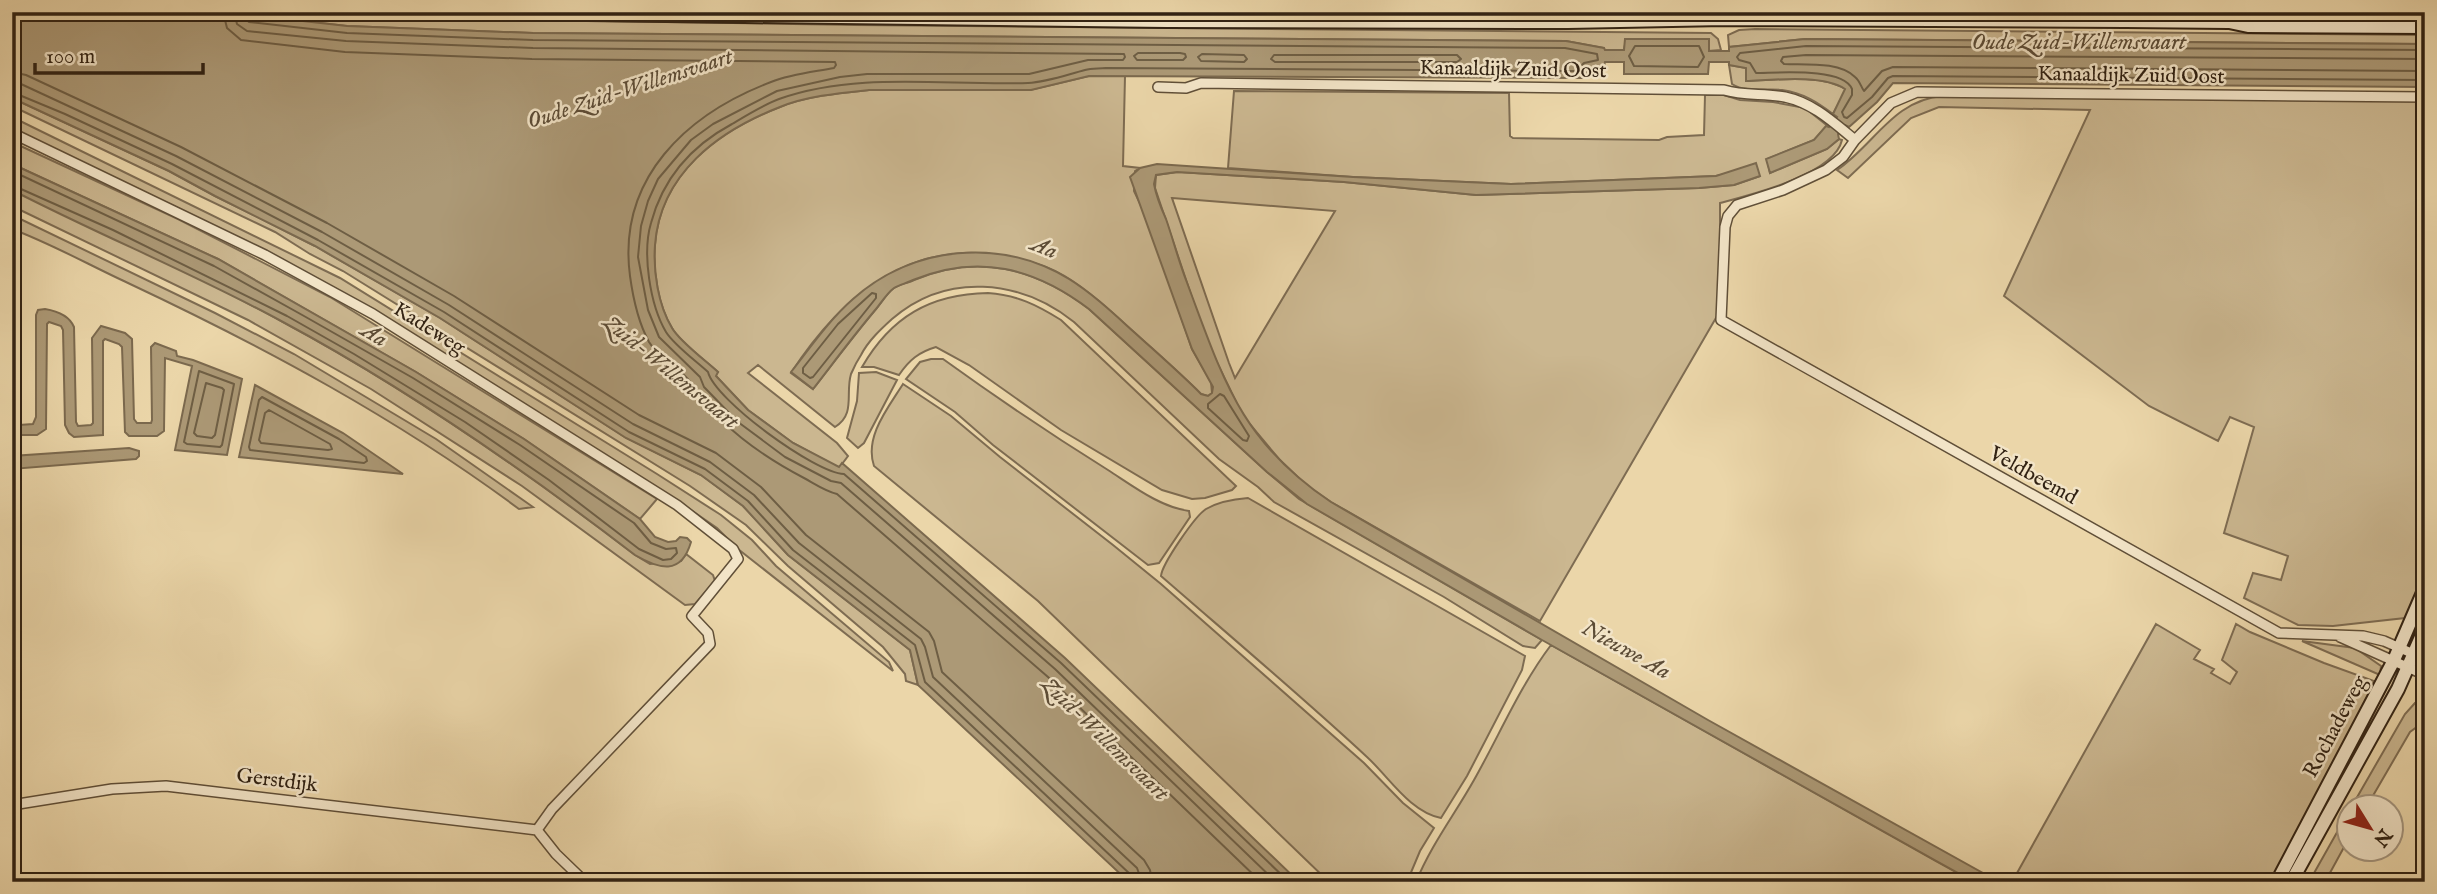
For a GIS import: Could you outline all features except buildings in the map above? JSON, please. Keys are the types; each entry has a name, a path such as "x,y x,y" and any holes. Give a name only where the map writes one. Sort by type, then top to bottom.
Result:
{"main road":[{"path":"422,12 1569,22 2229,17 2425,27"},
{"path":"2248,18 2362,13 2425,18"},
{"name":"Rochadeweg","path":"2277,882 2394,660 2425,588"},
{"name":"Rochadeweg","path":"2291,882 2408,667 2419,656 2425,628"}],"street":[{"name":"Kanaaldijk Zuid Oost","path":"1158,87 1186,88 1201,83 1724,90 1740,94 1786,97 1814,108 1855,140"},
{"name":"Kanaaldijk Zuid Oost","path":"1721,320 1725,227 1728,216 1737,205 1783,190 1826,170 1843,157 1855,140 1891,103 1917,92 2425,97"},
{"name":"Kadeweg","path":"12,133 265,255 373,314 677,505 733,549 738,559 692,616 708,633 710,644 552,808 537,830"},
{"name":"Veldbeemd","path":"1721,320 2280,633 2363,636 2419,656"},
{"name":"Veldbeemd","path":"2335,635 2425,675"},
{"name":"Gerstdijk","path":"12,805 112,789 166,786 537,830"},
{"path":"537,830 556,854 585,882"}],"shaded area":[{"path":"222,12 331,12 418,18 855,25 1711,33 1718,39 1721,50 1708,51 1709,40 1626,39 1624,50 1604,50 1566,41 533,33 347,26"},
{"path":"1739,30 2425,35 2425,44 1805,39 1729,47 1728,35"},
{"path":"1729,65 1746,68 1746,81 1824,81 1836,84 1845,89 1845,92 1833,114 1797,93 1738,87 1732,84"},
{"path":"1089,76 1125,76 1123,166 1140,168 1135,171 1134,191 1147,218 1192,349 1211,382 1212,393 1208,396 1201,394 1107,308 1066,277 1025,260 971,253 938,256 908,265 881,279 855,298 832,320 810,345 791,373 813,389 891,290 898,285 961,267 983,266 1027,275 1048,283 1089,309 1299,499 1542,640 1535,648 1523,646 1444,597 1274,502 1219,459 1074,322 1030,297 1007,290 959,288 913,304 892,319 864,350 849,381 846,416 835,427 758,365 748,373 837,443 848,456 839,468 793,443 748,410 715,375 718,372 675,333 663,309 656,277 655,245 659,220 680,176 696,158 735,129 780,107 824,96 869,90 1030,90"},
{"path":"1234,91 1509,93 1510,136 1513,138 1659,140 1704,135 1705,95 1724,95 1740,100 1805,108 1829,127 1814,140 1767,159 1770,173 1827,149 1839,139 1842,140 1836,152 1808,173 1770,189 1720,203 1720,311 1540,621 1331,502 1306,485 1279,459 1243,416 1207,342 1155,188 1156,175 1178,172 1344,182 1476,195 1699,188 1734,185 1760,176 1733,172 1716,176 1511,184 1228,168","holes":["1172,198 1335,211 1235,378"]},
{"path":"1943,96 2425,98 2425,572 2405,618 2333,626 2298,625 2244,598 2253,573 2281,580 2288,556 2224,533 2254,427 2230,417 2218,441 2149,406 2004,296 2090,110 1939,107 1911,118 1848,178 1837,170 1898,114 1926,99"},
{"path":"12,98 169,171 315,246 440,318 626,438 701,475 743,506 788,555 910,650 918,685 906,681 905,674 883,647 788,566 746,525 690,486 343,271 275,232 12,106"},
{"path":"12,117 340,278 657,474 721,515 752,540 776,566 889,662 893,671 738,549 717,528 688,508 335,288 182,210 12,131"},
{"path":"12,142 178,219 330,297 657,499 640,519 524,439 416,372 218,259 12,164"},
{"path":"12,190 216,287 329,348 464,431 650,564 681,561 686,554 713,575 715,581 695,604 685,605 522,486 371,389 248,320 12,206"},
{"path":"12,215 294,354 436,439 533,507 519,509 426,445 280,359 179,307 12,229"},
{"path":"988,293 1026,302 1061,320 1236,486 1232,490 1205,498 1192,499 1162,490 1061,430 969,365 936,347 915,357 899,375 874,367 862,367 886,334 914,312 948,298"},
{"path":"943,359 1147,495 1189,511 1190,517 1159,563 1148,565 993,445 955,412 906,379 920,362"},
{"path":"876,372 897,380 864,443 858,448 847,438 857,401 859,373"},
{"path":"903,384 951,416 1161,584 1434,828 1420,851 1407,882 1329,882 1038,601 874,466 872,444 875,434"},
{"path":"1248,498 1525,656 1522,670 1467,776 1441,818 1419,809 1342,734 1161,576 1173,551 1201,513 1221,503"},
{"path":"2156,624 2200,650 2194,659 2214,669 2211,673 2230,684 2237,672 2222,660 2236,624 2324,663 2374,681 2364,705 2270,882 2012,882"},
{"path":"2302,641 2355,648 2381,666 2380,675"},
{"path":"1551,645 1974,882 1416,882 1520,694"},
{"path":"2425,700 2425,721 2410,732 2375,792 2360,792 2405,714 2415,703"},
{"path":"2336,834 2336,862 2325,882 2309,882"}],"water":[{"path":"12,12 222,12 347,26 533,33 1566,41 1605,50 1624,50 1625,39 1709,39 1709,51 1729,51 1729,47 1805,39 2425,44 2425,87 1893,83 1877,102 1849,127 1845,125 1838,134 1839,139 1827,149 1770,173 1766,159 1814,140 1826,126 1829,127 1837,117 1833,114 1845,89 1824,81 1746,81 1746,68 1729,65 1729,62 1709,62 1708,74 1624,74 1624,62 1605,62 1604,66 1587,70 1587,78 1089,76 1031,90 869,90 824,96 780,107 735,129 696,158 680,176 659,220 655,245 656,277 663,309 675,333 718,372 716,376 748,410 793,443 839,467 842,463 1065,658 1299,882 1129,882 918,685 910,650 788,555 743,506 701,475 626,438 440,318 315,246 169,171 12,98"},
{"path":"1756,163 1760,176 1734,185 1699,188 1476,195 1344,182 1177,172 1156,175 1154,184 1183,272 1224,377 1254,430 1300,479 1331,502 1708,720 1999,882 1974,882 1542,640 1307,504 1267,472 1089,309 1048,283 1005,269 983,266 960,267 913,280 889,293 813,389 791,372 836,316 877,281 930,258 958,253 986,253 1015,257 1069,279 1111,312 1201,394 1208,396 1213,387 1192,349 1130,177 1140,168 1157,164 1511,184 1716,176"},
{"path":"12,164 218,259 416,372 524,439 640,519 655,537 668,542 676,541 680,537 687,538 691,542 687,553 675,565 668,567 652,564 635,555 464,431 329,348 216,288 12,190"},
{"path":"45,309 62,314 74,327 78,426 93,423 92,338 101,326 125,333 132,339 134,419 137,423 151,423 152,420 151,347 155,343 176,351 177,356 242,379 227,455 175,450 192,366 165,358 164,431 157,436 129,436 125,432 122,347 105,339 103,435 74,437 65,425 63,330 61,326 49,322 46,429 37,435 13,435 12,332 16,423 33,424 36,417 36,315 38,310"},
{"path":"255,385 343,433 403,474 239,457"},
{"path":"129,448 139,451 136,459 12,469 12,456"}],"water label":[{"name":"Oude Zuid-Willemsvaart","path":"2079,42"},
{"name":"Oude Zuid-Willemsvaart","path":"630,89"},
{"name":"Aa","path":"1044,248"},
{"name":"Aa","path":"374,335"},
{"name":"Zuid-Willemsvaart","path":"671,372"},
{"name":"Nieuwe Aa","path":"1626,650"},
{"name":"Zuid-Willemsvaart","path":"1105,739"}]}
